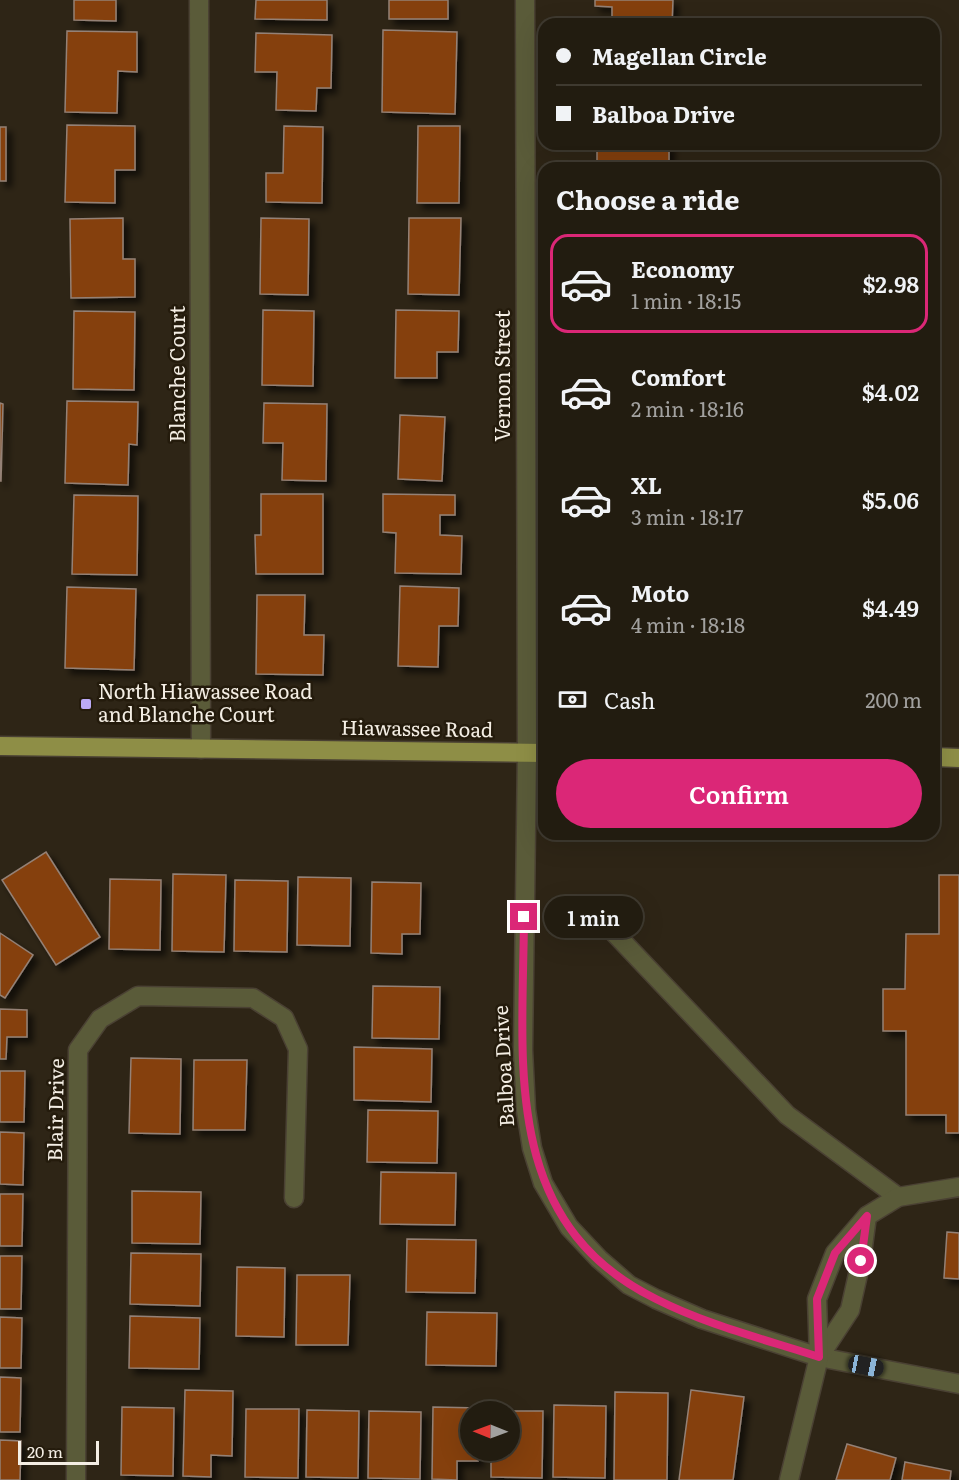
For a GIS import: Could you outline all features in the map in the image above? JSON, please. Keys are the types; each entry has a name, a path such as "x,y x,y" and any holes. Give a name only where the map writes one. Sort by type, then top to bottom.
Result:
{"main road":[{"name":"Hiawassee Road","path":"0,747 536,753"},
{"path":"940,757 959,758"}],"street":[{"name":"Blanche Court","path":"199,0 201,749"},
{"name":"Vernon Street","path":"525,0 536,753"},
{"name":"Balboa Drive","path":"536,753 523,1050 526,1110 532,1148 543,1183 569,1227 599,1259 629,1285 702,1319 819,1357 959,1384"},
{"path":"604,922 787,1115 898,1197"},
{"name":"Blair Drive","path":"76,1480 78,1050 100,1019 138,996 253,998 284,1018 298,1049 294,1198"},
{"path":"789,1480 819,1357 817,1299 835,1253 867,1216 898,1197 959,1188"},
{"path":"819,1357 850,1310 861,1261 867,1216"}],"building":[{"path":"74,0 116,0 116,21 74,20"},
{"path":"256,0 327,0 327,20 255,19"},
{"path":"389,0 448,0 448,19 389,19"},
{"path":"595,0 673,0 672,18 612,18 612,7 595,6"},
{"path":"383,30 457,32 455,114 382,112"},
{"path":"67,31 137,32 137,72 118,71 117,113 65,112"},
{"path":"256,33 332,35 331,88 317,88 316,111 276,110 277,72 255,72"},
{"path":"67,125 135,126 135,170 115,170 115,203 65,202"},
{"path":"284,126 323,127 322,203 266,202 266,173 283,173"},
{"path":"418,126 460,126 459,203 417,203"},
{"path":"0,127 6,127 6,181 0,181"},
{"path":"597,150 669,150 669,162 597,162"},
{"path":"123,218 123,259 135,259 135,297 71,298 70,219"},
{"path":"261,218 309,219 308,295 260,294"},
{"path":"409,218 461,218 459,295 408,294"},
{"path":"263,310 314,311 313,386 262,385"},
{"path":"396,310 459,311 458,352 437,352 437,378 395,378"},
{"path":"74,311 135,312 134,390 73,389"},
{"path":"67,401 138,402 137,445 129,444 128,485 65,483"},
{"path":"0,403 3,404 1,481 0,481"},
{"path":"264,403 327,404 326,481 282,480 283,443 263,443"},
{"path":"400,415 445,417 442,481 398,479"},
{"path":"261,494 323,494 323,574 256,574 255,535 261,535"},
{"path":"383,494 455,495 455,515 440,515 440,535 462,536 461,574 395,573 396,533 383,532"},
{"path":"74,495 138,496 137,575 72,574"},
{"path":"400,586 459,588 458,626 439,626 438,667 398,666"},
{"path":"67,587 136,589 134,670 65,668"},
{"path":"257,595 305,595 304,635 324,635 323,675 256,674"},
{"path":"46,852 100,937 56,965 2,880"},
{"path":"173,874 226,875 224,952 172,951"},
{"path":"939,875 959,875 959,1133 946,1133 946,1115 906,1115 906,1031 883,1031 883,989 905,989 906,934 939,934"},
{"path":"298,877 351,878 350,946 297,945"},
{"path":"110,879 161,880 160,950 109,949"},
{"path":"235,880 288,881 287,952 234,951"},
{"path":"372,882 421,883 420,934 402,934 402,954 371,953"},
{"path":"0,933 33,955 5,998 0,995"},
{"path":"373,986 440,987 439,1039 372,1038"},
{"path":"0,1009 27,1010 27,1037 7,1037 6,1059 0,1059"},
{"path":"354,1047 432,1049 431,1102 354,1100"},
{"path":"131,1058 181,1059 180,1134 129,1133"},
{"path":"194,1060 247,1060 245,1130 193,1130"},
{"path":"0,1071 25,1071 24,1122 0,1122"},
{"path":"368,1110 438,1111 437,1163 367,1162"},
{"path":"0,1132 24,1133 23,1185 0,1184"},
{"path":"381,1172 456,1173 455,1225 380,1224"},
{"path":"132,1191 201,1192 200,1244 132,1243"},
{"path":"0,1194 23,1194 22,1246 0,1246"},
{"path":"947,1232 959,1233 959,1279 944,1278"},
{"path":"407,1239 476,1240 475,1293 406,1292"},
{"path":"131,1253 201,1254 200,1306 130,1304"},
{"path":"0,1256 22,1256 21,1309 0,1309"},
{"path":"237,1267 285,1268 284,1337 236,1336"},
{"path":"297,1275 350,1275 348,1345 296,1345"},
{"path":"427,1312 497,1313 496,1366 426,1365"},
{"path":"130,1316 200,1318 199,1369 129,1368"},
{"path":"0,1317 22,1318 21,1368 0,1368"},
{"path":"0,1377 21,1378 20,1432 0,1432"},
{"path":"185,1390 233,1391 232,1456 211,1455 211,1477 183,1476"},
{"path":"691,1390 744,1397 733,1480 679,1480"},
{"path":"615,1392 668,1393 667,1480 614,1480"},
{"path":"554,1405 606,1406 605,1478 553,1477"},
{"path":"122,1407 174,1408 173,1476 121,1475"},
{"path":"433,1407 460,1408 460,1461 457,1461 457,1480 432,1479"},
{"path":"246,1409 299,1409 298,1478 245,1477"},
{"path":"307,1410 359,1411 358,1478 306,1477"},
{"path":"369,1411 421,1412 420,1479 368,1478"},
{"path":"520,1411 543,1411 542,1478 491,1477 491,1461 520,1461"},
{"path":"0,1440 21,1441 20,1480 0,1480"},
{"path":"847,1444 896,1458 890,1480 836,1480"},
{"path":"905,1462 951,1471 950,1480 902,1480"}],"place":[{"name":"North Hiawassee Road and Blanche Court","path":"86,704"}],"route":[{"path":"524,917 523,1050 526,1110 532,1148 543,1183 569,1227 599,1259 629,1285 656,1299 702,1319 819,1357 817,1299 835,1253 867,1216 861,1261"}]}
